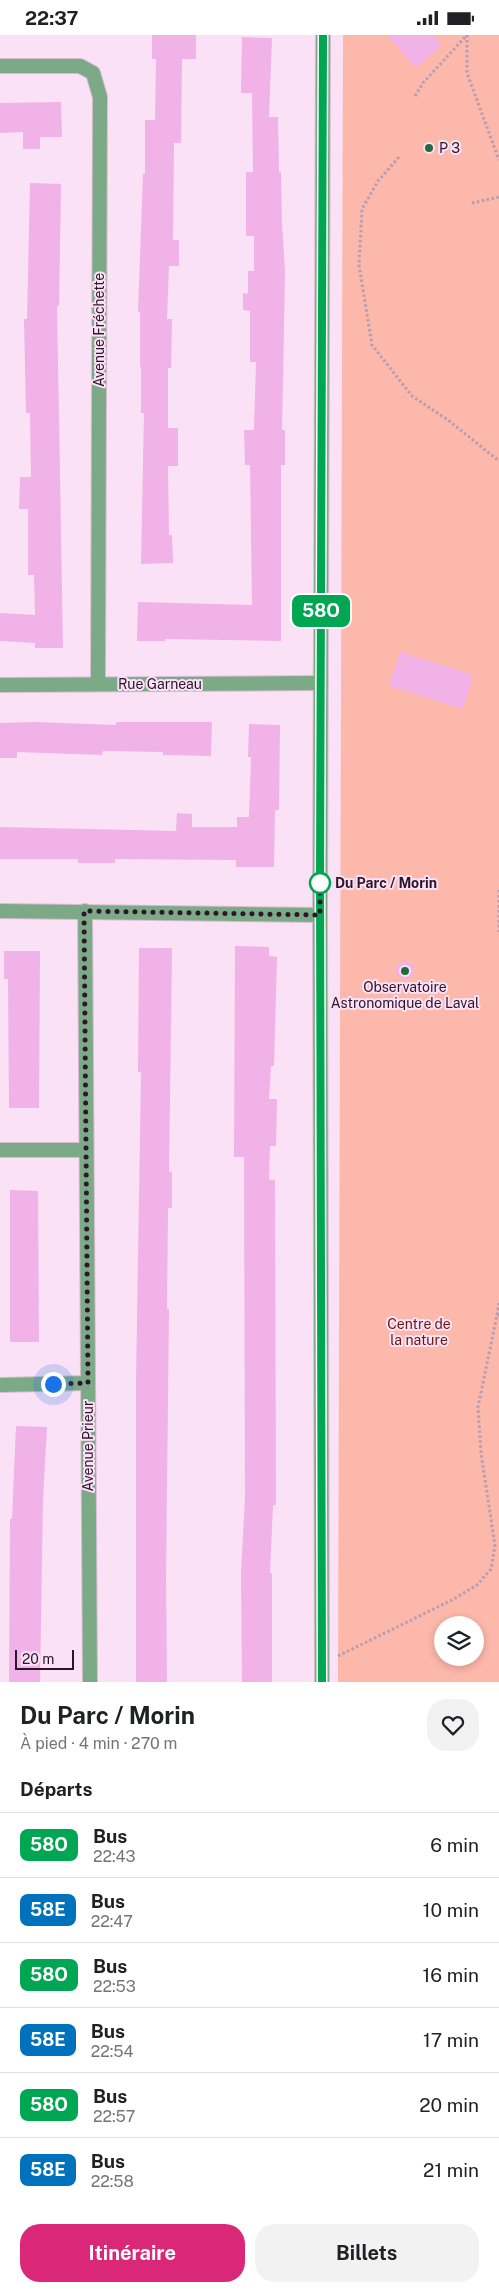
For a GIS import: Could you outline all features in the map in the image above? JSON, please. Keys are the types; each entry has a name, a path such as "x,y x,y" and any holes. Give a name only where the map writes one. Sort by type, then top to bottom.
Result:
{"street":[{"path":"322,1682 320,915 323,35"},
{"name":"Avenue Fréchette","path":"0,66 80,66 93,73 100,97 98,684"},
{"name":"Rue Garneau","path":"0,685 321,683"},
{"path":"0,911 320,915"},
{"name":"Avenue Prieur","path":"84,911 90,1682"},
{"path":"0,1150 86,1150"},
{"path":"0,1385 88,1383"}],"path":[{"path":"415,96 423,83 468,35"},
{"path":"468,35 467,73 499,160"},
{"path":"399,157 378,181 362,209 359,265 372,345 412,396 448,420 499,461"},
{"path":"472,203 499,197"},
{"path":"499,890 499,932"},
{"path":"322,1664 452,1600 477,1585 492,1569 494,1546 481,1453 478,1407 499,1303"}],"green space":[{"name":"Centre de la nature","path":"343,35 499,35 499,1682 338,1682"}],"building":[{"path":"152,35 196,35 196,59 182,59 181,143 174,143 173,240 179,240 179,266 169,266 167,319 172,319 171,368 168,368 168,428 178,428 178,466 168,466 169,535 172,535 173,563 141,564 144,413 141,413 140,312 138,312 143,174 145,174 145,120 155,120 156,59 152,59"},
{"path":"387,35 433,35 442,45 416,68"},
{"path":"242,37 272,38 269,117 278,117 285,272 282,430 285,430 285,465 281,465 281,641 165,639 165,641 137,641 138,602 252,605 250,465 245,465 244,430 254,430 256,362 250,362 250,311 243,310 243,293 248,294 248,271 254,271 254,236 246,236 246,172 253,172 252,93 241,93"},
{"path":"61,102 62,137 40,137 40,149 23,149 23,132 0,133 0,103"},
{"path":"30,183 61,184 59,306 57,306 63,648 35,648 35,643 0,641 0,613 35,615 34,575 28,575 28,509 19,509 20,477 31,477 30,413 26,413 24,319 27,319"},
{"path":"400,652 473,675 463,709 389,686"},
{"path":"35,722 116,725 116,722 212,722 211,756 163,755 163,752 103,751 102,755 17,752 17,758 0,758 0,723"},
{"path":"249,724 280,725 279,810 275,810 274,867 236,867 236,860 115,859 115,863 78,863 78,859 0,859 0,827 176,831 177,813 192,814 192,827 237,827 237,817 249,817 251,757 248,757"},
{"path":"235,946 269,947 269,956 277,957 274,1066 271,1066 269,1099 277,1099 276,1146 270,1146 269,1180 275,1180 276,1505 273,1505 270,1573 272,1573 272,1682 242,1682 241,1573 245,1498 244,1157 234,1157"},
{"path":"139,948 172,948 169,1172 172,1172 172,1208 168,1208 167,1309 169,1309 166,1577 167,1682 136,1682 136,1381 141,1072 138,1072"},
{"path":"4,951 40,951 39,1108 9,1108 8,979 4,979"},
{"name":"Observatoire Astronomique de Laval","path":"405,961 411,964 414,970 411,976 405,979 399,976 396,970 399,964"},
{"path":"10,1190 38,1191 39,1342 10,1342"},
{"path":"16,1426 47,1427 43,1499 40,1682 9,1682 10,1519 12,1519"}],"bus line":[{"name":"58O","path":"322,1682 320,876 323,35"}],"place":[{"name":"P 3","path":"429,148"},
{"name":"Du Parc / Morin","path":"320,883"},
{"name":"Observatoire Astronomique de Laval","path":"405,971"}],"route":[{"path":"53,1384 88,1383 84,911 320,915 320,876 320,883"}]}
